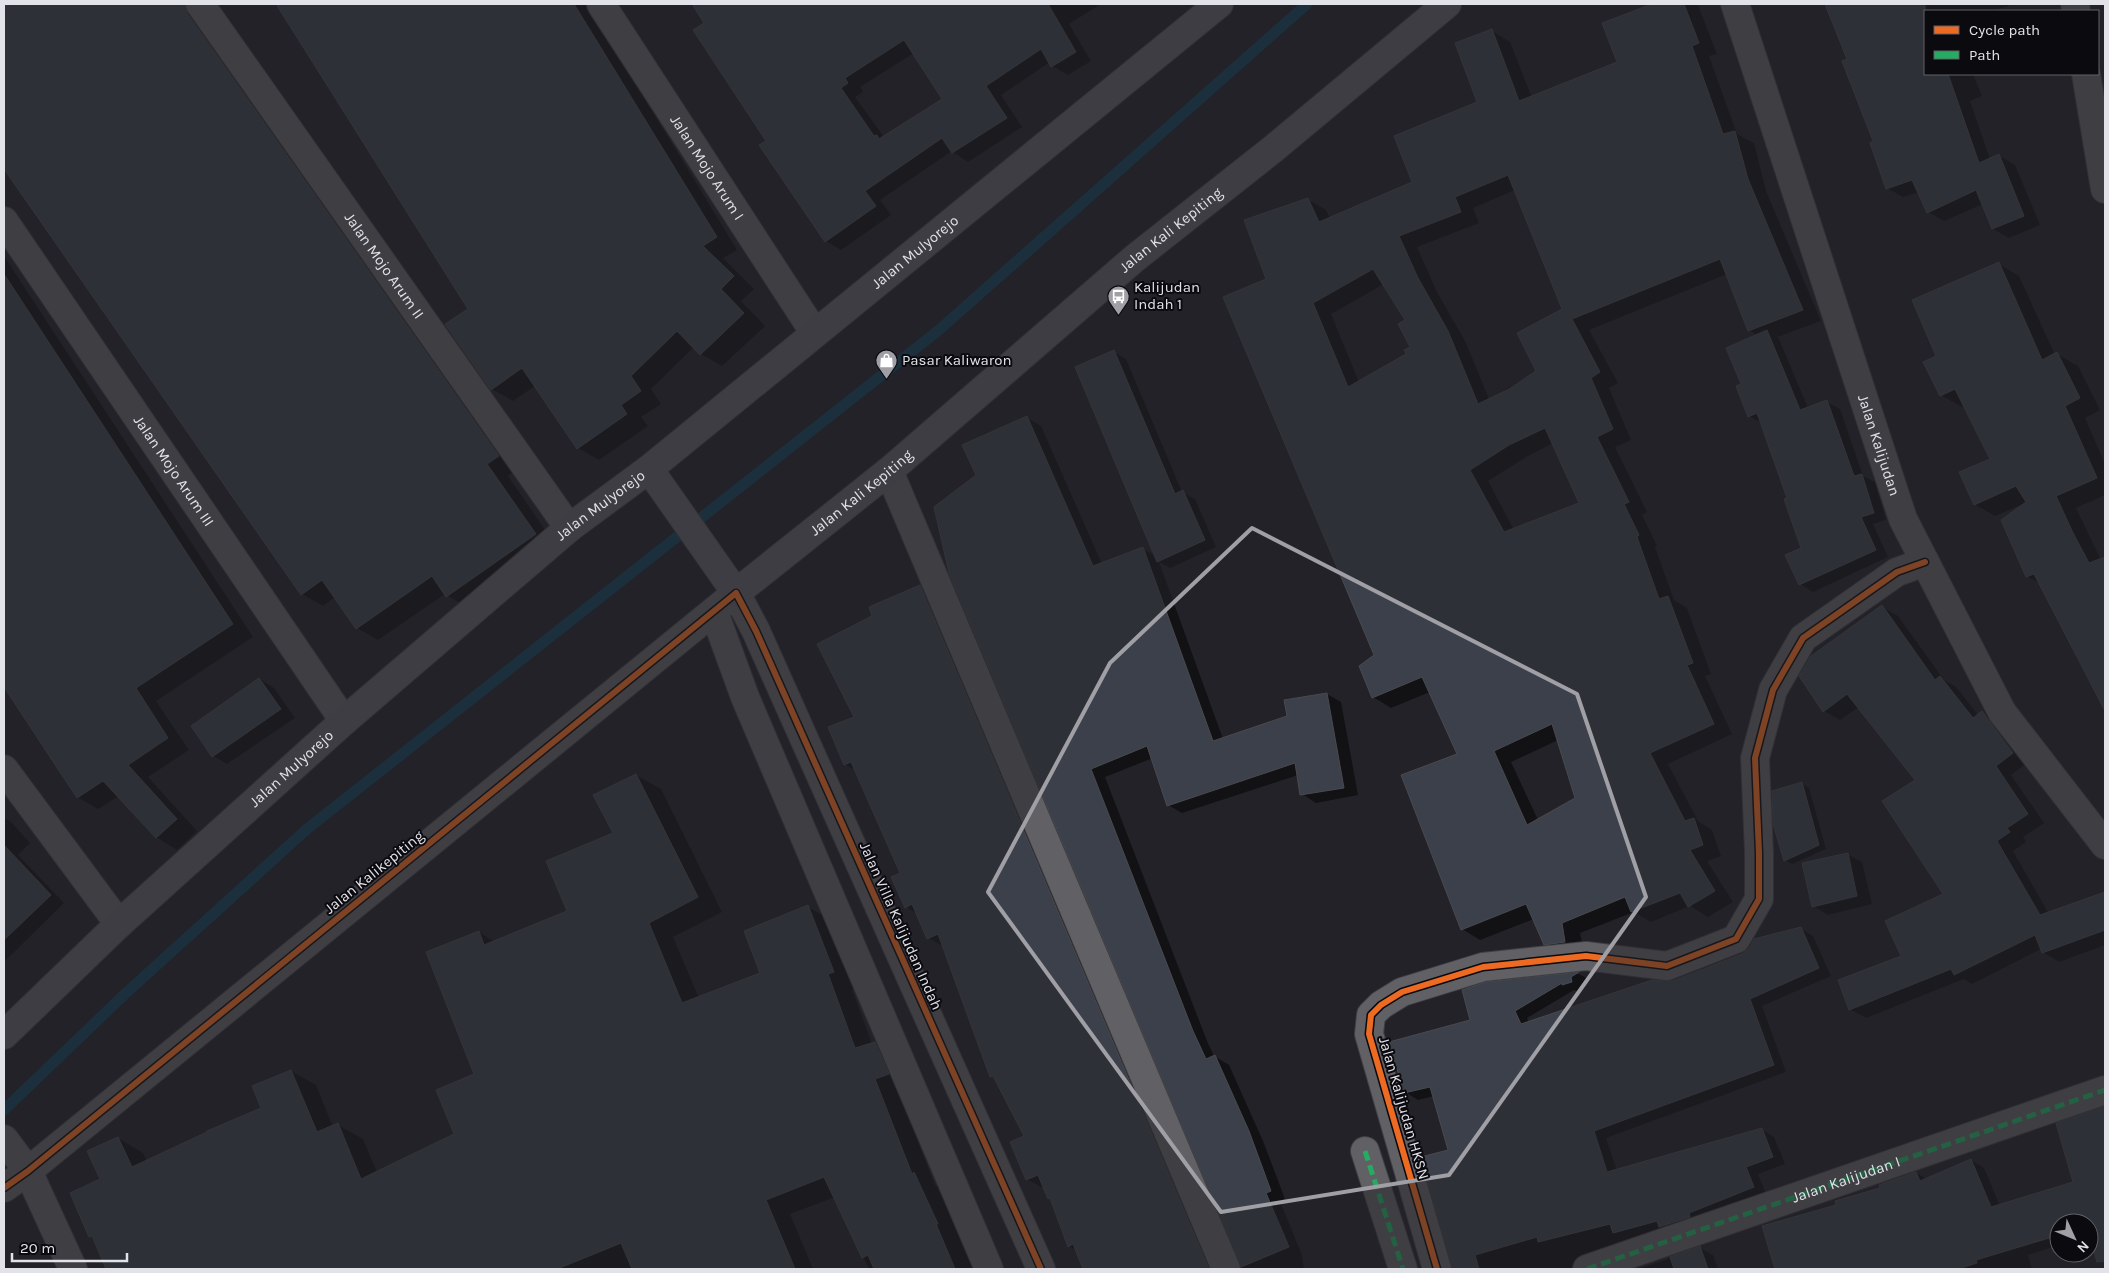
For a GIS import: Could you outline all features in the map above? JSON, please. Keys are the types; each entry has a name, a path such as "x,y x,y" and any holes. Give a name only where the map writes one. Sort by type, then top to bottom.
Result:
{"main road":[{"name":"Jalan Mulyorejo","path":"4,1035 119,924 344,721 568,528 649,469 814,332 1219,4"},
{"name":"Jalan Kali Kepiting","path":"736,594 888,471 1135,258 1273,149 1447,4"},
{"name":"Jalan Villa Kalijudan Indah","path":"649,469 736,594"}],"street":[{"name":"Jalan Mojo Arum II","path":"200,4 568,528"},
{"name":"Jalan Mojo Arum I","path":"601,4 814,332"},
{"name":"Jalan Kalijudan","path":"1735,4 1903,519 2002,712 2105,845"},
{"path":"2086,75 2105,188"},
{"name":"Jalan Mojo Arum III","path":"4,221 344,721"},
{"path":"888,471 1226,1269"},
{"name":"Jalan Kalijudan HKSN","path":"1437,1269 1369,1034 1371,1015 1381,1005 1402,992 1482,967 1586,956 1667,966 1736,939 1758,899 1760,853 1755,758 1773,690 1803,638 1897,572 1925,562"},
{"name":"Jalan Kalikepiting","path":"4,1188 16,1154 736,594"},
{"name":"Jalan Villa Kalijudan Indah","path":"736,594 760,640 1041,1269"},
{"path":"714,612 745,697 989,1269"},
{"path":"4,769 119,924"},
{"name":"Jalan Kalijudan I","path":"1587,1269 2105,1090"},
{"path":"1365,1151 1403,1269"},
{"path":"16,1154 73,1269"}],"highlighted area":[{"path":"1252,528 1577,694 1646,897 1449,1175 1221,1212 988,892 1110,663"}],"building":[{"path":"4,4 185,4 187,13 499,456 487,464 536,534 446,597 432,576 356,629 322,580 301,595 4,169"},
{"path":"276,4 574,4 717,237 703,246 734,276 721,289 744,313 700,355 677,331 631,376 641,391 621,405 627,414 577,449 522,368 491,390 445,324 468,309"},
{"path":"692,4 1048,4 1076,52 1051,67 1041,49 986,86 1007,118 952,153 942,138 865,191 876,206 825,242 759,145 766,141 693,30 704,23","holes":["904,40 942,99 879,139 877,135 874,136 841,88 848,83 845,78"]},
{"path":"1652,4 1684,4 1699,43 1692,46 1723,134 1735,131 1748,179 1803,310 1748,331 1720,259 1572,319 1600,372 1591,378 1613,429 1597,437 1629,502 1624,504 1639,535 1637,537 1659,599 1668,596 1693,663 1687,665 1714,724 1650,753 1685,821 1694,818 1703,845 1690,850 1715,891 1688,907 1680,893 1631,912 1625,897 1562,923 1565,942 1544,945 1526,904 1461,930 1401,775 1457,754 1422,677 1372,698 1359,666 1374,655 1223,297 1266,279 1244,220 1308,198 1319,222 1412,182 1394,136 1477,102 1455,43 1492,29 1519,101 1617,62 1602,23","holes":["1508,175 1562,309 1517,333 1536,371 1509,389 1478,404 1448,331 1418,278 1399,236 1461,212 1455,197","1373,269 1405,320 1398,324 1410,347 1404,350 1406,354 1348,387 1313,303","1545,428 1579,503 1504,532 1470,470 1509,445","1552,724 1575,798 1527,825 1494,751"]},
{"path":"1825,4 1925,4 1924,75 1948,75 1979,163 1999,154 2024,216 1992,229 1976,190 1927,213 1912,180 1886,189 1870,143 1873,141 1842,61 1847,59"},
{"path":"1999,262 2042,360 2057,352 2080,398 2065,406 2097,478 2056,496 2089,563 2105,557 2105,711 2034,574 2026,577 2001,520 2026,502 2016,486 1974,505 1959,472 1990,459 1955,389 1940,396 1923,362 1936,356 1912,300"},
{"path":"4,274 233,624 136,688 168,738 128,765 177,819 156,838 103,781 77,798 4,687"},
{"path":"1767,330 1800,410 1827,400 1854,476 1862,474 1874,513 1861,517 1876,550 1799,585 1785,555 1801,548 1784,499 1787,498 1757,413 1748,417 1736,386 1741,384 1726,348"},
{"path":"1114,350 1175,494 1183,490 1205,540 1157,562 1075,367"},
{"path":"1027,416 1093,566 1143,547 1213,741 1287,716 1284,700 1327,693 1344,788 1300,795 1295,763 1167,806 1147,746 1091,769 1193,1031 1206,1059 1215,1055 1249,1131 1271,1191 1266,1193 1289,1247 1241,1267 949,573 934,507 976,475 962,445"},
{"path":"920,585 1209,1269 1083,1269 1073,1244 1068,1247 1050,1198 1048,1199 1038,1175 1026,1180 1010,1142 1024,1136 993,1076 990,1077 938,934 927,939 912,904 905,908 891,877 900,873 851,762 844,765 828,727 854,717 817,644 872,616 869,607"},
{"path":"1882,605 1935,680 1940,676 1973,718 1982,711 2013,753 1996,766 2028,814 2007,828 2010,832 1997,841 2040,915 2105,892 2105,930 2042,953 2035,935 1954,975 1951,969 1849,1010 1838,980 1901,956 1885,921 1943,894 1882,801 1915,780 1847,694 1823,712 1799,676 1811,656"},
{"path":"259,678 281,709 212,757 191,726"},
{"path":"636,774 698,897 649,923 682,1003 760,973 744,931 808,905 834,972 828,974 855,1048 875,1042 889,1074 875,1079 912,1174 914,1172 938,1224 936,1224 955,1269 874,1269 868,1255 862,1258 824,1177 766,1200 795,1269 632,1269 621,1243 557,1269 106,1269 92,1236 89,1237 70,1193 100,1179 87,1151 118,1137 132,1167 207,1131 261,1108 252,1086 291,1070 317,1132 338,1123 361,1179 454,1134 436,1090 474,1074 426,952 479,931 484,945 567,911 546,861 613,833 593,795"},
{"path":"1802,782 1819,845 1784,861 1773,824 1772,791"},
{"path":"4,845 51,895 4,940"},
{"path":"1848,853 1857,896 1812,907 1802,863"},
{"path":"1801,927 1819,968 1750,999 1774,1065 1594,1131 1607,1172 1762,1128 1773,1157 1746,1167 1754,1187 1689,1213 1690,1217 1659,1227 1657,1221 1613,1233 1610,1224 1538,1242 1537,1237 1475,1255 1479,1269 1452,1269 1421,1157 1448,1150 1430,1087 1404,1093 1389,1042 1470,1020 1462,990 1486,982 1579,972 1571,977 1572,982 1562,985 1562,983 1515,1011 1521,1024 1652,980 1673,981 1742,954 1750,947 1754,939"},
{"path":"2105,1106 2105,1261 2099,1262 2099,1213 2049,1213 2049,1238 1976,1260 1977,1263 1958,1269 1775,1269 1762,1226 1836,1205 1835,1201 1880,1188 1879,1185 1916,1172 1920,1181 1971,1159 1991,1207 2073,1182 2056,1123"},
{"path":"1700,1246 1708,1269 1674,1269 1670,1257"}],"waterway":[{"path":"4,1110 126,993 307,829 939,330 1307,4"}],"marked path":[{"path":"1587,1269 2105,1090"},
{"path":"1365,1151 1403,1269"}],"cycle path":[{"path":"1437,1269 1369,1034 1371,1015 1381,1005 1402,992 1483,967 1586,956 1667,966 1736,939 1759,899 1755,758 1773,690 1803,638 1897,572 1925,562"},
{"path":"4,1188 28,1171 736,593 756,631 1041,1269"}],"place":[{"name":"Kalijudan Indah 1","path":"1118,315"},
{"name":"Pasar Kaliwaron","path":"886,379"}]}
